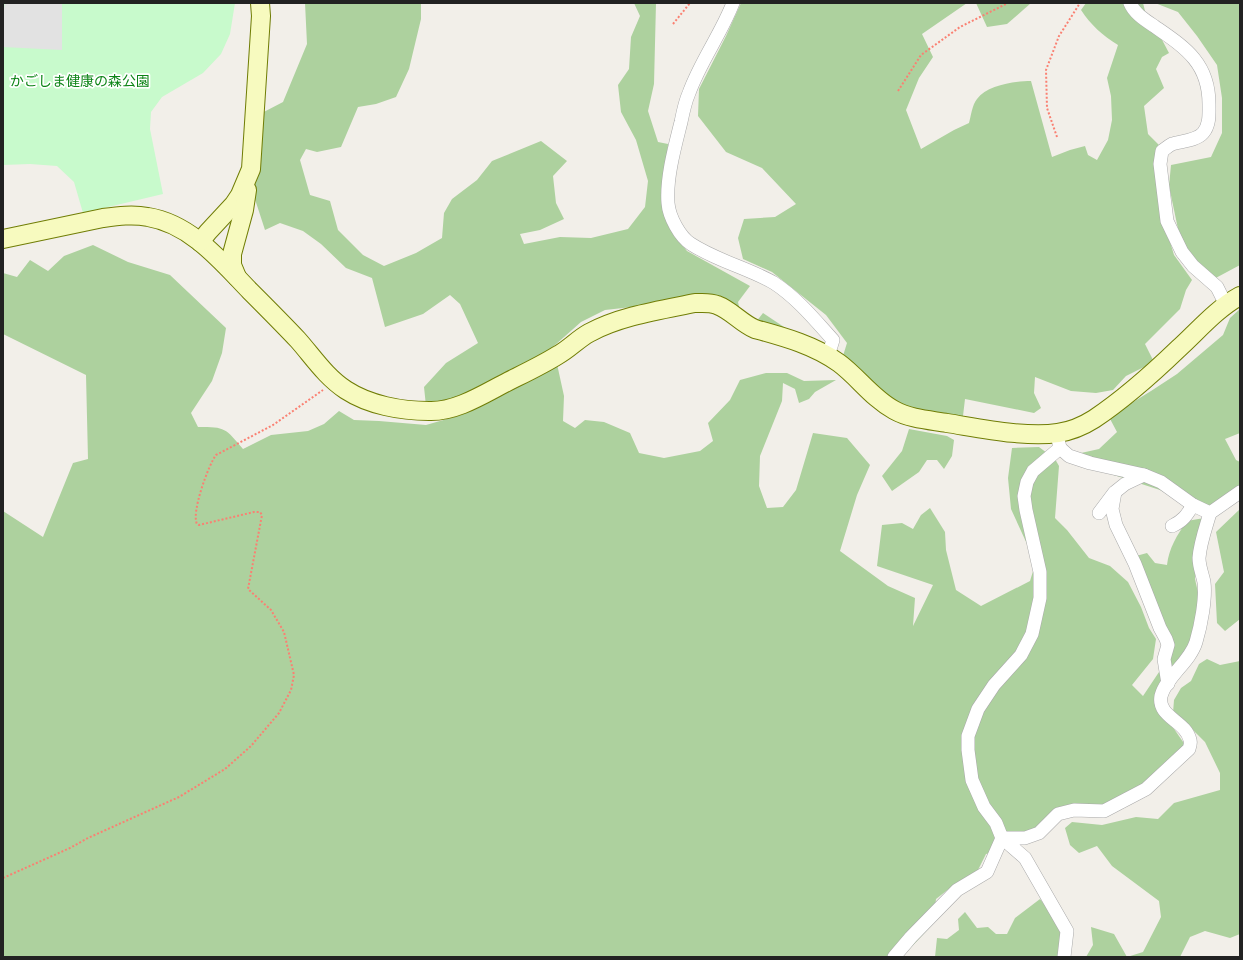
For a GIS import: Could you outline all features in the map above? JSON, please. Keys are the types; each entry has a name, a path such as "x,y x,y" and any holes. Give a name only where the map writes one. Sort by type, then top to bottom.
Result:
{"street":[{"path":"237,278 232,265 232,254 244,210 251,169 261,16 260,3"},
{"path":"733,3 727,18 696,76 686,100 675,143 670,173 668,203 679,230 690,244 774,283 802,306 833,340 828,356"},
{"path":"1064,957 1067,931 1025,858 1002,838 996,822 984,807 972,780 968,750 968,736 978,709 994,685 1021,655 1032,634 1040,598 1040,572 1024,496 1027,482 1033,471 1059,440 1072,429 1084,424 1107,409 1167,360 1233,301 1194,266 1182,252 1167,221 1160,164 1162,151 1170,145 1195,138 1203,134 1208,124 1209,94 1206,80 1195,59 1182,46 1147,22 1133,9 1130,3"},
{"path":"200,242 234,204 240,195 251,169"},
{"path":"3,239 103,218 126,216 148,217 184,230 200,242 237,278 298,340 325,373 336,382 346,390 369,401 403,409 430,411 450,408 544,364 589,333 636,316 695,303 717,305 755,329 805,345 828,356 850,372 878,400 902,414 911,417 1059,440 1069,456 1090,463 1144,474 1161,482 1193,506 1210,513"},
{"path":"1100,513 1115,492 1125,484 1144,474"},
{"path":"1115,492 1112,509 1116,525 1168,645 1164,659 1168,684"},
{"path":"1002,838 1025,838 1038,833 1058,814 1074,810 1104,811 1146,789 1189,749 1190,740 1184,728 1169,716 1162,707 1161,696 1196,644 1203,608 1204,582 1199,557 1210,513 1240,492"},
{"path":"1172,526 1181,521 1193,506"},
{"path":"894,957 911,937 957,890 987,872 1002,838"}],"path":[{"path":"673,24 690,3"},
{"path":"898,91 921,55 960,27 1008,3"},
{"path":"1058,137 1047,108 1046,70 1060,36 1080,3"},
{"path":"3,878 179,797 225,769 251,746 279,713 291,690 294,675 284,632 271,610 248,589 262,515 260,512 254,512 199,525 195,519 200,495 212,461 216,455 273,425 336,382"}],"green space":[{"name":"かごしま健康の森公園","path":"3,3 235,3 230,34 221,54 203,73 162,97 151,112 150,129 163,194 83,213 74,182 57,166 30,164 3,165"},
{"path":"305,3 421,3 421,19 409,69 396,97 376,104 358,107 341,147 317,152 306,149 300,160 310,195 330,201 338,230 363,255 384,266 416,253 442,238 444,213 452,199 477,180 492,161 541,141 567,161 553,176 556,203 564,219 540,230 520,234 524,244 560,237 591,238 628,229 645,207 648,181 636,140 621,112 618,85 629,69 631,37 640,16 634,3 656,3 654,84 648,111 658,142 668,144 667,163 675,236 687,251 750,286 738,302 740,311 756,322 763,313 793,333 713,311 650,305 605,310 581,322 546,353 459,400 426,406 424,387 446,363 478,343 460,304 450,295 423,314 385,327 372,278 346,268 321,244 303,231 280,223 265,230 251,187 258,115 283,102 307,44"},
{"path":"741,3 967,3 922,34 933,57 919,78 906,110 921,149 969,123 975,101 987,90 1010,83 1031,81 1052,157 1085,146 1088,155 1097,160 1108,140 1112,120 1111,96 1107,78 1118,45 1097,29 1081,10 1086,3 1143,3 1145,11 1140,21 1160,36 1169,53 1162,57 1156,69 1164,88 1144,106 1148,134 1162,148 1162,215 1174,255 1192,280 1186,290 1180,309 1145,344 1154,362 1126,376 1113,390 1096,393 1071,391 1035,377 1034,393 1041,408 1034,413 965,399 963,416 938,415 888,401 842,359 847,343 826,315 772,272 743,259 738,238 744,219 775,217 796,204 762,168 726,152 698,116 699,89"},
{"path":"976,3 1031,3 1007,24 987,27"},
{"path":"1155,3 1240,3 1240,265 1212,280 1182,248 1169,186 1171,165 1211,157 1222,133 1222,98 1217,65 1178,12"},
{"path":"93,245 128,262 170,275 226,328 222,353 212,381 191,413 198,427 220,428 228,433 243,449 271,435 308,431 324,424 339,411 354,420 426,425 461,415 522,385 557,364 564,396 563,421 575,428 585,420 604,422 630,433 639,453 664,458 700,451 713,441 708,423 730,400 740,380 766,373 787,373 804,381 836,380 815,392 809,399 799,403 795,389 783,383 782,401 760,456 759,486 767,508 783,507 796,490 813,433 847,438 870,465 857,495 840,551 888,586 915,598 913,626 933,585 877,566 882,525 902,523 913,529 921,515 930,508 945,532 946,550 956,590 981,606 1030,581 1034,568 1027,544 1011,509 1008,478 1012,448 1039,447 1055,459 1059,466 1055,518 1067,530 1089,558 1110,566 1128,582 1141,607 1149,628 1156,639 1153,659 1132,685 1143,696 1165,663 1173,643 1136,556 1147,553 1155,563 1167,565 1174,542 1187,521 1204,518 1196,556 1195,579 1203,615 1168,690 1161,710 1190,752 1131,802 1065,813 1027,843 986,854 974,878 950,888 936,899 933,924 902,957 3,957 3,511 43,537 73,463 88,459 86,375 3,334 3,273 17,277 30,260 48,271 64,256"},
{"path":"1240,309 1240,433 1225,439 1236,460 1240,462 1240,491 1223,507 1197,509 1160,490 1086,466 1081,453 1099,449 1117,432 1109,417 1177,374 1223,335 1230,318"},
{"path":"909,429 947,436 954,440 952,456 944,469 937,460 927,460 919,472 892,491 882,476 902,451"},
{"path":"1240,509 1240,619 1225,631 1217,623 1215,584 1224,572 1216,532"},
{"path":"1207,659 1220,665 1240,661 1240,934 1230,938 1205,931 1190,937 1180,957 1127,957 1143,952 1161,917 1159,901 1112,866 1097,846 1079,853 1070,845 1065,828 1072,822 1102,825 1136,817 1158,819 1174,803 1220,790 1220,773 1205,742 1173,713 1174,700 1181,688 1191,681 1199,664"},
{"path":"1040,899 1058,921 1066,943 1063,957 935,957 937,938 947,939 959,930 958,919 965,912 977,928 988,927 996,934 1007,934 1015,918"},
{"path":"1091,927 1114,934 1127,957 1086,957 1093,945"}],"shaded area":[{"path":"5,3 62,3 62,50 3,47 3,14"}]}
